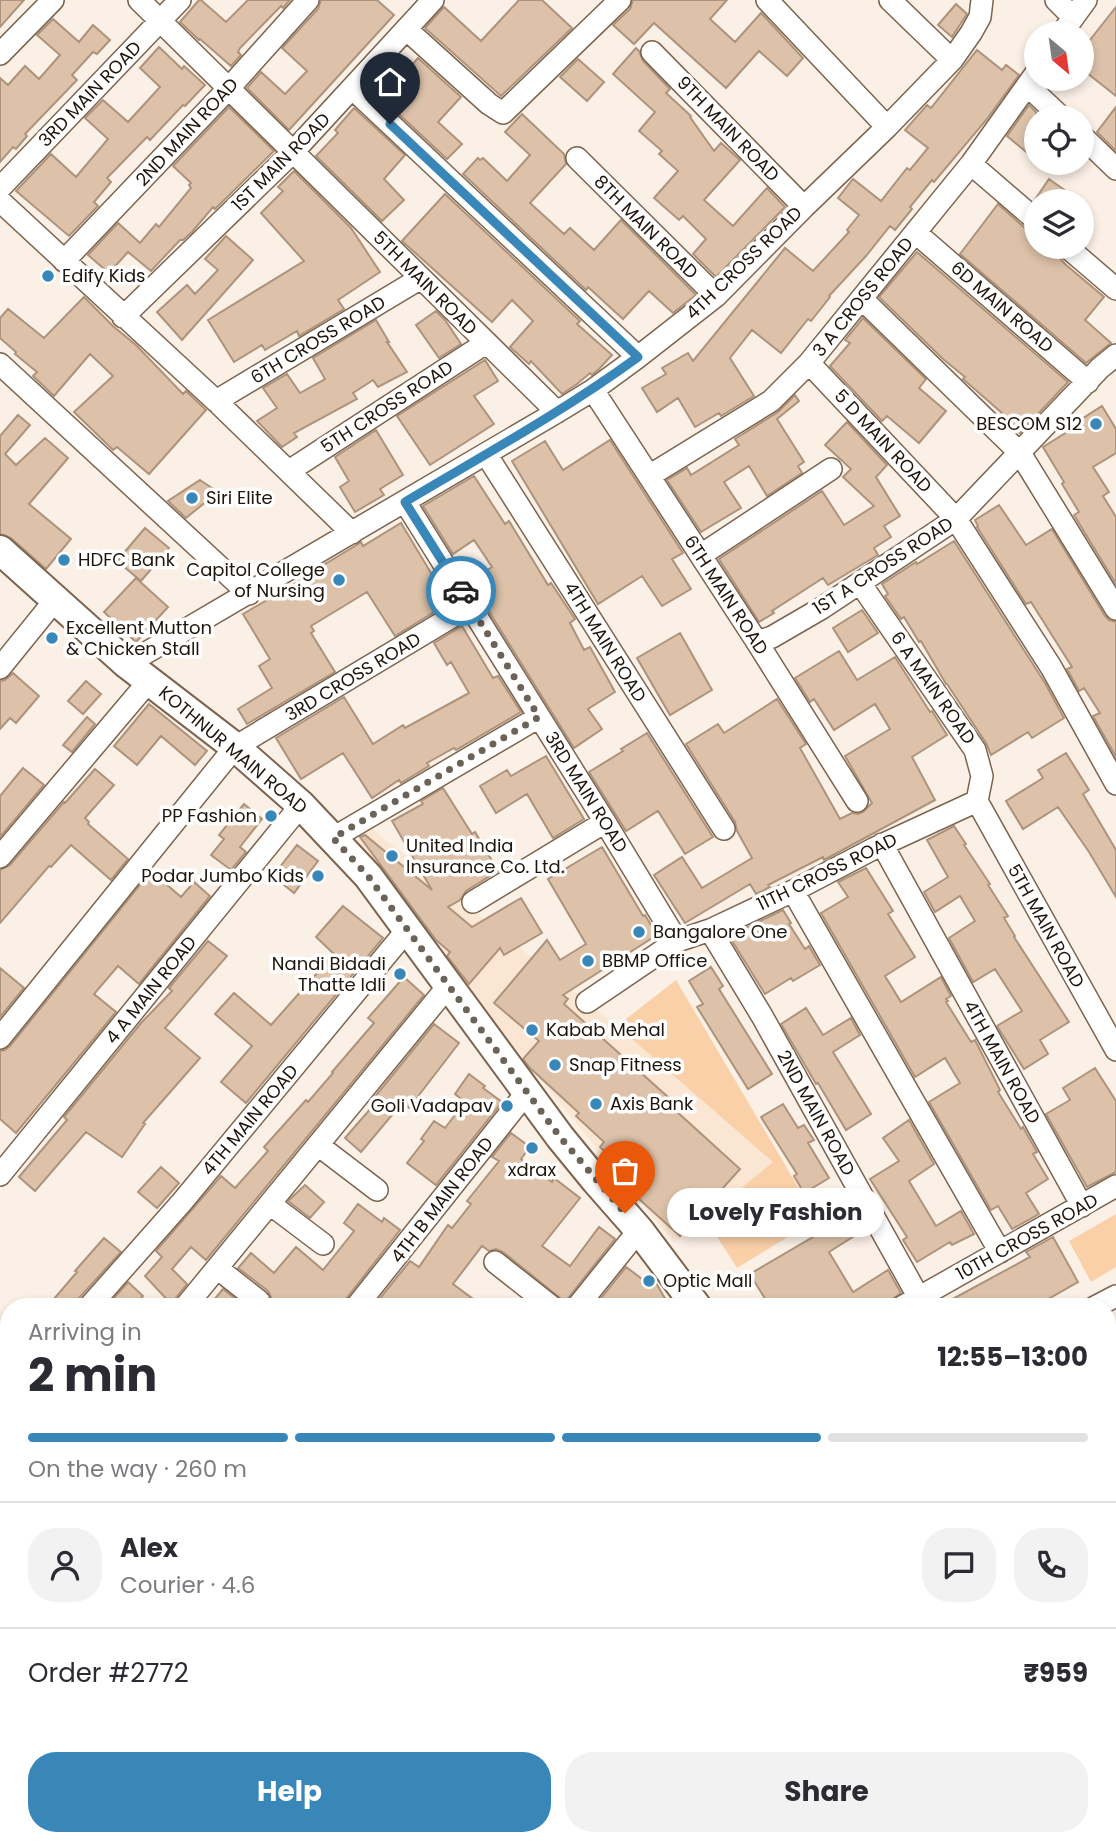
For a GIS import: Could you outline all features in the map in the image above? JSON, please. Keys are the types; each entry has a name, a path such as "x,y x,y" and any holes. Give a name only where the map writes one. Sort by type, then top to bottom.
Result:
{"main road":[{"name":"KOTHNUR MAIN ROAD","path":"0,550 138,672 235,747 301,805 368,876 588,1172 639,1230 685,1298"}],"street":[{"path":"0,54 53,0"},
{"name":"5TH MAIN ROAD","path":"139,0 557,412"},
{"name":"3RD MAIN ROAD","path":"0,188 180,0"},
{"name":"2ND MAIN ROAD","path":"64,261 229,88 308,0"},
{"name":"1ST MAIN ROAD","path":"123,317 293,152 433,0"},
{"path":"406,29 489,104 503,113 620,0"},
{"path":"767,0 887,127"},
{"path":"890,0 951,60"},
{"name":"4TH CROSS ROAD","path":"138,672 249,594 593,390 716,296 951,60 980,17 982,0"},
{"path":"1056,0 1074,17"},
{"name":"9TH MAIN ROAD","path":"652,52 804,207"},
{"path":"352,88 638,357"},
{"name":"3 A CROSS ROAD","path":"649,476 771,401 809,363 971,164 1024,91"},
{"path":"1041,91 1052,105"},
{"path":"1094,148 1116,169"},
{"name":"8TH MAIN ROAD","path":"577,158 716,296"},
{"path":"971,164 1024,210"},
{"path":"0,201 216,401 352,533"},
{"name":"6D MAIN ROAD","path":"916,233 1088,382"},
{"path":"1081,259 1116,289"},
{"name":"6TH CROSS ROAD","path":"216,401 421,278"},
{"path":"862,299 1020,453 1116,609"},
{"name":"5TH CROSS ROAD","path":"289,471 486,343"},
{"name":"1ST A CROSS ROAD","path":"757,642 822,608 956,519 1116,355"},
{"name":"5 D MAIN ROAD","path":"809,363 956,519"},
{"path":"0,364 249,594"},
{"name":"6TH MAIN ROAD","path":"593,390 857,801"},
{"name":"4TH MAIN ROAD","path":"486,454 724,829"},
{"path":"701,555 831,469"},
{"name":"3RD MAIN ROAD","path":"405,502 677,941"},
{"path":"956,519 1051,667 1116,784"},
{"name":"6 A MAIN ROAD","path":"860,583 975,750 982,776 977,801"},
{"path":"0,668 55,600"},
{"name":"3RD CROSS ROAD","path":"235,747 470,606"},
{"path":"0,857 138,672"},
{"path":"333,838 539,717"},
{"path":"0,1038 235,747"},
{"name":"5TH MAIN ROAD","path":"977,801 1116,1050"},
{"name":"11TH CROSS ROAD","path":"587,1002 677,941 710,930 977,801"},
{"name":"4 A MAIN ROAD","path":"0,1175 301,805"},
{"path":"473,902 605,822"},
{"name":"4TH MAIN ROAD","path":"882,845 1082,1206"},
{"path":"793,891 1000,1252"},
{"name":"4TH MAIN ROAD","path":"97,1298 182,1202 407,930"},
{"name":"2ND MAIN ROAD","path":"710,930 762,1016 907,1298"},
{"path":"192,1298 449,985"},
{"name":"4TH B MAIN ROAD","path":"363,1298 527,1092"},
{"path":"318,1145 377,1190"},
{"name":"10TH CROSS ROAD","path":"919,1298 1116,1186"},
{"path":"270,1204 323,1244"},
{"path":"584,1298 639,1230"},
{"path":"495,1262 541,1298"},
{"path":"217,1268 255,1298"}],"shaded area":[{"path":"371,828 617,1026 774,1162 674,1243 432,946 354,843"},
{"path":"676,980 817,1219 737,1268 705,1218 773,1162 617,1026"},
{"path":"1116,1214 1116,1267 1091,1282 1069,1241"}],"building":[{"path":"0,0 24,0 0,27"},
{"path":"199,0 226,22 248,0 290,0 240,48 238,52 241,55 231,66 180,22"},
{"path":"321,0 377,0 394,15 289,130 247,88 261,72 285,94 307,71 282,48 318,9"},
{"path":"519,0 542,0 572,28 501,96 425,28 444,7 481,41"},
{"path":"633,0 727,0 710,19 735,42 761,13 803,58 787,76 759,51 726,88 654,23 634,44 613,25 630,9"},
{"path":"956,4 967,14 952,37 938,25"},
{"path":"1116,7 1116,96 1094,79 1094,35"},
{"path":"53,19 79,42 93,25 110,40 97,54 93,52 72,75 77,80 25,134 27,136 16,149 13,147 0,162 0,78 8,85 25,66 39,79 60,55 37,35"},
{"path":"159,47 182,69 184,66 205,85 150,140 147,137 107,178 111,182 94,202 98,206 69,236 16,191 51,154 76,177 108,139 85,118 103,100 128,122 160,87 140,68"},
{"path":"636,48 643,61 670,89 666,93 691,116 714,151 721,143 740,160 704,200 733,226 767,188 785,207 716,277 693,254 706,239 683,216 679,220 654,198 678,171 659,154 662,151 639,131 655,112 613,74"},
{"path":"977,50 1002,70 1006,65 1019,75 987,119 910,207 912,209 895,230 890,226 781,353 752,330 730,358 754,396 721,416 719,413 695,427 678,398 657,412 642,388 666,374 662,368 688,353 693,361 785,248 813,271 849,232 847,230 859,215 838,198 853,179 881,201 907,168 910,170 928,148 905,130 927,105 931,108"},
{"path":"418,58 461,97 438,122 462,144 447,159 370,87 386,71 397,82"},
{"path":"578,59 604,82 587,101 560,77"},
{"path":"229,107 274,151 215,209 213,207 192,232 180,240 151,271 128,252 109,273 88,255 118,223 140,243 156,224 159,227 191,188 191,183 173,166"},
{"path":"1116,107 1116,151 1097,132"},
{"path":"354,108 405,155 384,179 404,200 382,221 316,156 338,133 335,130"},
{"path":"1024,112 1024,150 1007,136"},
{"path":"522,114 564,154 566,164 530,203 564,234 570,228 594,250 621,220 696,295 673,313 649,291 623,319 588,287 586,290 463,174 478,158 483,158 507,181 530,155 505,132"},
{"path":"294,171 351,228 380,272 338,300 344,309 299,336 297,331 265,350 262,345 234,362 208,320 304,261 261,213 283,191 278,187"},
{"path":"1049,179 1063,189 1042,189"},
{"path":"445,194 580,321 577,324 612,355 592,375 590,373 562,394 531,361 529,364 510,347 533,321 512,300 492,322 402,241"},
{"path":"998,204 1024,227 1024,259 1061,259 1104,297 1085,320 1111,343 1086,363 960,254"},
{"path":"226,236 253,260 182,340 157,312 187,285 195,294 218,270 205,259"},
{"path":"917,252 1068,382 1020,433 1000,416 1002,413 963,379 965,377 879,297"},
{"path":"84,297 136,345 183,394 186,391 206,410 149,474 117,447 113,450 74,412 113,376 90,354 54,396 33,376 37,372 0,338 0,318 8,309 44,338"},
{"path":"436,311 461,344 439,358 416,325"},
{"path":"863,318 926,379 919,388 946,411 919,443 887,416 882,421 830,366 850,343 845,340"},
{"path":"376,320 407,372 378,387 373,380 353,393 357,399 294,433 297,437 282,447 257,421 277,408 263,388 287,374 300,393 325,379 313,358"},
{"path":"485,360 498,381 474,396 494,424 430,465 397,416"},
{"path":"795,395 799,401 777,419 804,462 798,466 802,473 767,496 749,466 724,482 741,508 701,532 667,480 687,468 691,475 739,445 735,439 778,412"},
{"path":"1102,406 1116,429 1116,453 1093,467 1109,492 1103,496 1116,517 1116,584 1074,515 1079,512 1043,447"},
{"path":"18,415 30,425 5,454 16,465 45,438 68,458 29,504 71,539 46,569 11,538 0,534 0,436"},
{"path":"847,422 887,465 876,477 900,516 884,526 891,537 874,548 878,555 828,585 823,578 759,622 719,559 822,491 844,525 874,506 843,477 851,469 825,445"},
{"path":"376,430 403,475 380,489 384,495 355,512 340,487 349,481 335,457"},
{"path":"610,440 683,553 672,559 691,589 662,606 642,576 598,604 512,461 545,441 563,470"},
{"path":"474,476 505,524 509,521 548,585 551,583 575,619 570,623 584,650 590,647 615,692 588,709 602,729 574,748 470,581 492,567 474,540 453,554 423,506"},
{"name":"Siri Elite","path":"200,480 218,492 186,518 168,501"},
{"path":"999,505 1026,545 1052,529 1105,616 1116,622 1116,757 1093,716 1100,713 1084,688 1079,691 1067,669 1072,667 1031,602 1026,604 977,527 975,520"},
{"path":"401,523 449,603 395,636 367,592 311,626 314,631 311,633 335,672 247,724 238,709 272,688 259,666 270,659 243,614 361,542 363,546"},
{"path":"145,528 169,548 141,581 117,561"},
{"path":"954,541 1045,683 1064,718 1032,738 1028,732 991,755 921,641 919,642 904,617 901,619 885,596 888,594 882,584"},
{"path":"136,578 168,607 136,642 104,612"},
{"path":"862,610 878,633 848,652 833,628"},
{"path":"462,626 493,678 498,676 521,712 456,750 454,748 427,763 429,766 401,783 399,780 372,798 343,753 301,779 276,738 344,697 373,744 403,725 405,728 469,693 451,662 447,665 434,643"},
{"path":"680,633 712,690 670,715 637,658"},
{"path":"839,651 857,680 895,657 930,712 932,711 947,735 912,757 935,800 824,860 823,857 768,885 770,887 756,894 750,884 685,923 654,875 682,857 702,888 752,858 735,822 686,744 718,724 724,733 777,699 806,744 800,748 840,819 852,813 863,812 872,803 845,756 890,729 875,704 834,730 814,699 810,702 795,678"},
{"path":"13,673 39,696 16,723 10,718 0,729 0,681"},
{"path":"86,681 101,694 83,714 68,701"},
{"path":"149,704 207,751 195,765 161,736 137,765 114,746"},
{"path":"87,717 95,724 72,752 63,745"},
{"path":"647,733 713,837 685,854 658,811 626,831 589,772"},
{"path":"1066,753 1089,790 1083,794 1116,850 1116,897 1058,807 1023,829 1006,801 1043,778 1038,770"},
{"path":"546,756 584,819 553,838 527,794 496,813 480,786 507,770 511,776"},
{"path":"23,768 44,785 0,837 0,796"},
{"path":"95,769 114,785 85,818 88,824 128,859 111,880 71,845 51,867 49,866 0,923 0,870 10,865"},
{"path":"443,788 472,834 475,832 498,871 466,891 460,900 448,907 472,927 521,898 542,933 504,955 500,948 469,984 447,956 450,952 436,940 360,837 365,835 432,890 392,821 423,804 421,801"},
{"path":"244,804 262,819 240,847 246,852 231,870 211,855 224,839 219,835"},
{"path":"954,826 1008,916 1004,918 1014,937 1069,1022 1040,1040 1048,1054 1024,1069 997,1026 1022,1011 995,969 973,982 949,938 975,921 960,896 935,912 924,892 948,877 927,840"},
{"path":"297,845 318,861 294,893 273,876"},
{"path":"602,847 657,935 563,995 568,999 564,1004 678,1106 675,1110 740,1169 680,1236 618,1180 626,1172 600,1147 604,1142 576,1116 579,1113 523,1059 539,1041 494,1003 547,940 560,960 586,944 548,879"},
{"path":"866,868 893,911 888,914 915,957 885,976 901,1002 941,977 951,996 946,1002 971,1042 975,1040 1000,1090 998,1092 1021,1129 1023,1127 1037,1152 1033,1154 1048,1179 1026,1193 1039,1214 1012,1229 998,1206 991,1210 929,1102 960,1083 945,1058 915,1077 821,913 848,897 838,882"},
{"path":"151,871 181,897 194,882 210,896 139,984 118,966 94,994 116,1012 16,1133 0,1119 0,1051 10,1046"},
{"path":"343,906 383,938 246,1103 221,1082 252,1046 215,1014 234,993 271,1025 334,954 316,937"},
{"path":"783,910 805,949 809,946 820,965 765,994 729,936"},
{"path":"208,941 227,956 165,1028 200,1058 143,1123 145,1124 122,1157 86,1132 35,1191 19,1177 67,1120 64,1117 141,1023 172,991 169,988"},
{"path":"711,967 723,986 719,989 772,1074 748,1089 697,1007 703,1004 689,981"},
{"path":"0,968 24,988 0,1017"},
{"path":"404,977 424,995 206,1260 191,1247 172,1269 187,1284 176,1298 165,1298 145,1276 162,1257 156,1251 221,1176 235,1188 268,1151 264,1147 306,1100 308,1102 374,1023 368,1018"},
{"path":"806,1008 823,1035 851,1018 860,1035 833,1052 871,1114 846,1130 781,1024"},
{"path":"434,1024 459,1043 409,1108 402,1103 361,1152 345,1138 372,1107 369,1104"},
{"path":"1095,1068 1116,1101 1116,1172 1087,1187 1046,1114 1070,1100 1063,1088"},
{"path":"469,1074 502,1102 436,1185 407,1163 424,1141 421,1139 434,1121 445,1128 465,1102 455,1094"},
{"path":"783,1104 798,1128 804,1125 814,1140 808,1143 829,1178 804,1193 794,1176 797,1174 761,1117"},
{"path":"909,1120 934,1164 909,1181 936,1226 961,1211 974,1234 952,1245 950,1242 917,1262 903,1240 907,1237 870,1179 899,1161 883,1138"},
{"path":"511,1133 530,1147 521,1159 552,1182 554,1178 580,1198 542,1246 570,1266 599,1227 615,1239 568,1298 560,1298 503,1252 496,1249 489,1251 482,1246 453,1284 472,1298 380,1298 410,1261 419,1267 448,1225 452,1228 471,1204 467,1201 499,1161 492,1157"},
{"path":"161,1167 179,1183 157,1208 138,1192"},
{"path":"305,1185 324,1202 310,1218 288,1201"},
{"path":"358,1204 382,1222 384,1218 400,1230 347,1298 271,1298 268,1291 238,1268 251,1253 274,1273 296,1247 323,1270 354,1231 344,1223"},
{"path":"851,1208 864,1230 829,1252 853,1292 888,1270 901,1293 894,1298 765,1298 750,1274 823,1231 821,1227"},
{"path":"1053,1237 1078,1282 1050,1298 955,1298 1030,1257 1026,1252"},
{"path":"104,1238 121,1252 79,1298 55,1298 77,1272 75,1271"},
{"path":"626,1267 653,1287 656,1283 665,1298 601,1298"},
{"path":"128,1282 143,1296 141,1298 114,1298"},
{"path":"223,1289 234,1298 216,1298"}],"way so far":[{"path":"461,591 539,717 333,838 368,876 560,1137 625,1213"}],"place":[{"name":"Edify Kids","path":"48,276"},
{"name":"BESCOM S12","path":"1096,424"},
{"name":"Siri Elite","path":"192,498"},
{"name":"HDFC Bank","path":"64,560"},
{"name":"Capitol College of Nursing","path":"339,580"},
{"name":"Excellent Mutton & Chicken Stall","path":"52,638"},
{"name":"PP Fashion","path":"271,816"},
{"name":"United India Insurance Co. Ltd.","path":"392,856"},
{"name":"Podar Jumbo Kids","path":"318,876"},
{"name":"Bangalore One","path":"639,932"},
{"name":"BBMP Office","path":"588,961"},
{"name":"Nandi Bidadi Thatte Idli","path":"400,974"},
{"name":"Kabab Mehal","path":"532,1030"},
{"name":"Snap Fitness","path":"555,1065"},
{"name":"Axis Bank","path":"596,1104"},
{"name":"Goli Vadapav","path":"507,1106"},
{"name":"xdrax","path":"532,1148"},
{"name":"Lovely Fashion","path":"625,1213"},
{"name":"Optic Mall","path":"649,1281"}],"route":[{"path":"390,124 638,357 593,390 405,502 461,591"}]}
